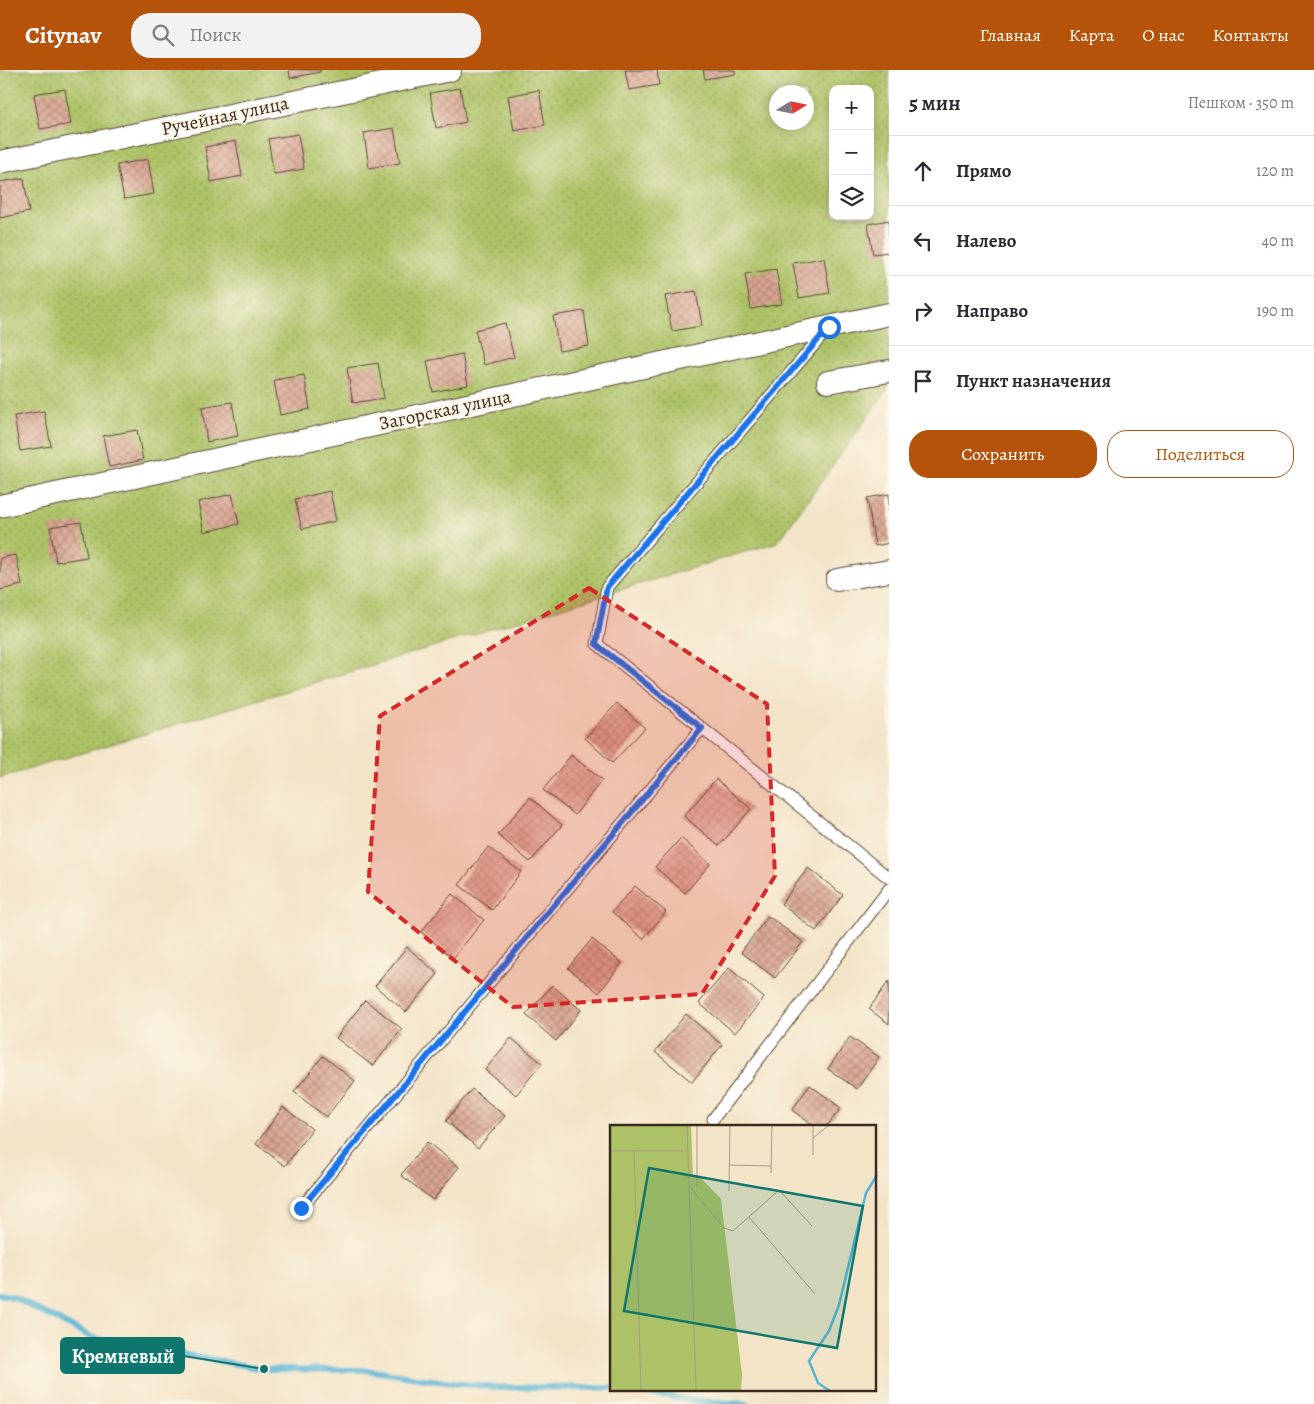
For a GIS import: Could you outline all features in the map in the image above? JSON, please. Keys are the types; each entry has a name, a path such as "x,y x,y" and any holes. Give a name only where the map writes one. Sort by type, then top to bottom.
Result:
{"street":[{"name":"Ручейная улица","path":"0,162 450,70"},
{"name":"Загорская улица","path":"0,506 889,314"},
{"path":"828,382 889,371"},
{"path":"837,580 889,571"}],"lane":[{"path":"829,327 607,587 596,644 889,878"},
{"path":"301,1208 702,728"},
{"path":"713,1119 889,890"}],"highlighted area":[{"path":"589,588 767,704 775,876 702,994 513,1007 368,892 380,716"}],"green space":[{"path":"0,70 889,70 889,378 887,390 778,542 0,778"}],"building":[{"path":"289,70 320,70 320,72 290,78"},
{"path":"625,70 657,70 659,85 629,90"},
{"path":"703,70 735,70 735,74 705,79"},
{"path":"460,88 466,122 436,128 430,93"},
{"path":"65,89 71,124 40,129 34,94"},
{"path":"539,90 545,125 514,131 508,96"},
{"path":"394,128 400,163 369,168 364,133"},
{"path":"298,134 304,169 274,174 268,139"},
{"path":"236,141 242,176 211,182 205,147"},
{"path":"148,159 154,194 124,199 117,165"},
{"path":"24,178 29,212 0,218 0,182"},
{"path":"889,220 889,252 873,254 868,224"},
{"path":"824,258 830,293 799,298 793,263"},
{"path":"776,269 782,304 751,309 745,274"},
{"path":"696,291 702,326 672,331 665,296"},
{"path":"584,311 589,346 559,351 553,316"},
{"path":"505,323 514,357 484,365 475,330"},
{"path":"462,354 468,385 433,392 427,361"},
{"path":"378,363 384,398 353,403 347,368"},
{"path":"304,375 310,409 280,415 274,380"},
{"path":"232,402 238,436 207,442 202,407"},
{"path":"44,411 51,446 20,451 14,416"},
{"path":"137,430 143,460 109,467 103,436"},
{"path":"330,491 336,521 302,529 295,499"},
{"path":"232,494 239,524 204,532 198,502"},
{"path":"889,494 889,543 875,546 867,498"},
{"path":"81,522 87,557 56,562 50,527"},
{"path":"16,555 22,585 0,590 0,558"},
{"path":"617,703 645,728 612,763 585,738"},
{"path":"571,755 602,780 575,815 543,790"},
{"path":"716,779 751,809 719,846 684,816"},
{"path":"530,797 562,825 530,862 498,835"},
{"path":"681,838 710,864 685,893 655,867"},
{"path":"488,847 521,872 492,910 459,885"},
{"path":"808,868 843,895 816,931 781,904"},
{"path":"635,886 666,912 643,939 612,912"},
{"path":"452,894 484,920 453,958 421,932"},
{"path":"768,916 803,942 775,978 741,952"},
{"path":"592,939 622,963 599,993 568,968"},
{"path":"407,947 438,974 406,1012 375,986"},
{"path":"729,968 764,998 735,1033 699,1003"},
{"path":"889,981 889,1024 869,1009"},
{"path":"552,985 581,1010 556,1041 526,1015"},
{"path":"365,1000 402,1029 373,1066 336,1038"},
{"path":"686,1014 722,1045 692,1082 655,1052"},
{"path":"850,1037 879,1057 857,1089 828,1069"},
{"path":"511,1038 542,1063 516,1095 485,1070"},
{"path":"323,1056 355,1081 326,1117 294,1092"},
{"path":"810,1085 841,1108 828,1125 813,1125 792,1110"},
{"path":"472,1089 505,1116 478,1148 446,1121"},
{"path":"283,1107 312,1129 285,1166 256,1144"},
{"path":"427,1142 459,1167 433,1200 401,1175"}],"waterway":[{"path":"0,1294 13,1297 93,1338 264,1369 366,1370 451,1383 496,1387 610,1388"},
{"path":"640,1392 700,1401 747,1404"}],"place":[{"name":"Кремневый","path":"264,1369"}],"route":[{"path":"301,1208 702,728 596,644 607,587 829,327"}]}
